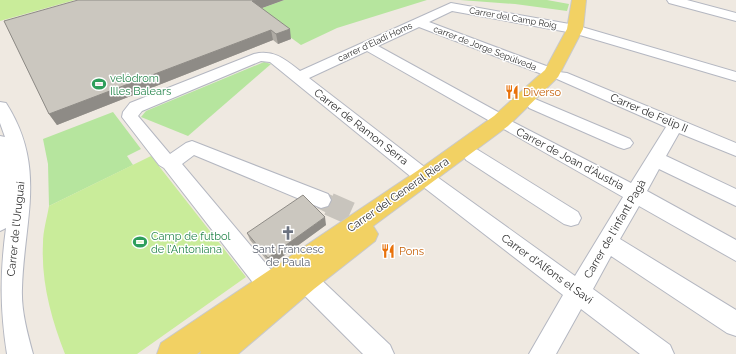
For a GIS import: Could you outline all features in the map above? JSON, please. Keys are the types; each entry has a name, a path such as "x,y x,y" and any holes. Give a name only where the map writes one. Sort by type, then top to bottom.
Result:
{"main road":[{"name":"Carrer del General Riera","path":"579,0 581,31"},
{"name":"Carrer del General Riera","path":"215,354 429,180 505,124 535,104 557,75 581,31 588,0"},
{"name":"Carrer del General Riera","path":"172,354 269,285 429,180 472,155 557,75"}],"street":[{"path":"673,0 736,17"},
{"name":"Carrer del Camp Roig","path":"451,7 581,31 736,77"},
{"name":"carrer d'Eladi Homs","path":"298,78 451,7"},
{"name":"carrer de Jorge Sepúlveda","path":"418,22 557,75"},
{"name":"Carrer de Joan d'Àustria","path":"367,46 736,251"},
{"name":"Carrer de Ramon Serra","path":"171,163 165,160 130,117 131,112 136,107 260,57 274,58 429,180"},
{"name":"Carrer de Felip II","path":"557,75 736,150"},
{"path":"535,104 624,143"},
{"name":"Carrer de l'Uruguai","path":"0,108 13,132 20,156 22,170 20,210 13,248 10,290 13,322 20,354"},
{"name":"Carrer de l'infant Pagà","path":"542,354 675,125"},
{"name":"Carrer de l'Uruguai","path":"0,142 5,166 0,222"},
{"path":"269,285 171,163 192,147 321,200"},
{"path":"472,155 571,218"},
{"path":"655,159 736,198"},
{"name":"Carrer d'Alfons el Savi","path":"429,180 661,354"},
{"path":"607,242 736,324"},
{"path":"305,280 381,354"}],"green space":[{"path":"0,0 75,0 0,21"},
{"path":"284,0 427,0 337,28 301,45 254,11"},
{"path":"460,0 547,0 569,4 567,11 515,4"},
{"path":"264,62 271,64 188,136 141,117 146,111"},
{"path":"113,112 141,149 127,156 133,165 49,206 48,164 43,139"},
{"name":"Camp de futbol de l’Antoniana","path":"151,156 246,277 137,354 65,354 55,327 45,286 43,238 49,206"}],"building":[{"name":"velòdrom Illes Balears","path":"78,0 256,0 252,1 290,29 276,34 271,30 49,114 4,21"},
{"name":"Sant Francesc de Paula","path":"303,195 325,217 268,258 247,233"}],"tunnel":[{"path":"321,200 329,204"},
{"path":"329,204 363,219"}],"place":[{"name":"velòdrom Illes Balears","path":"99,84"},
{"name":"Diverso","path":"512,92"},
{"name":"Sant Francesc de Paula","path":"288,233"},
{"name":"Camp de futbol de l’Antoniana","path":"140,242"},
{"name":"Pons","path":"388,251"}]}
